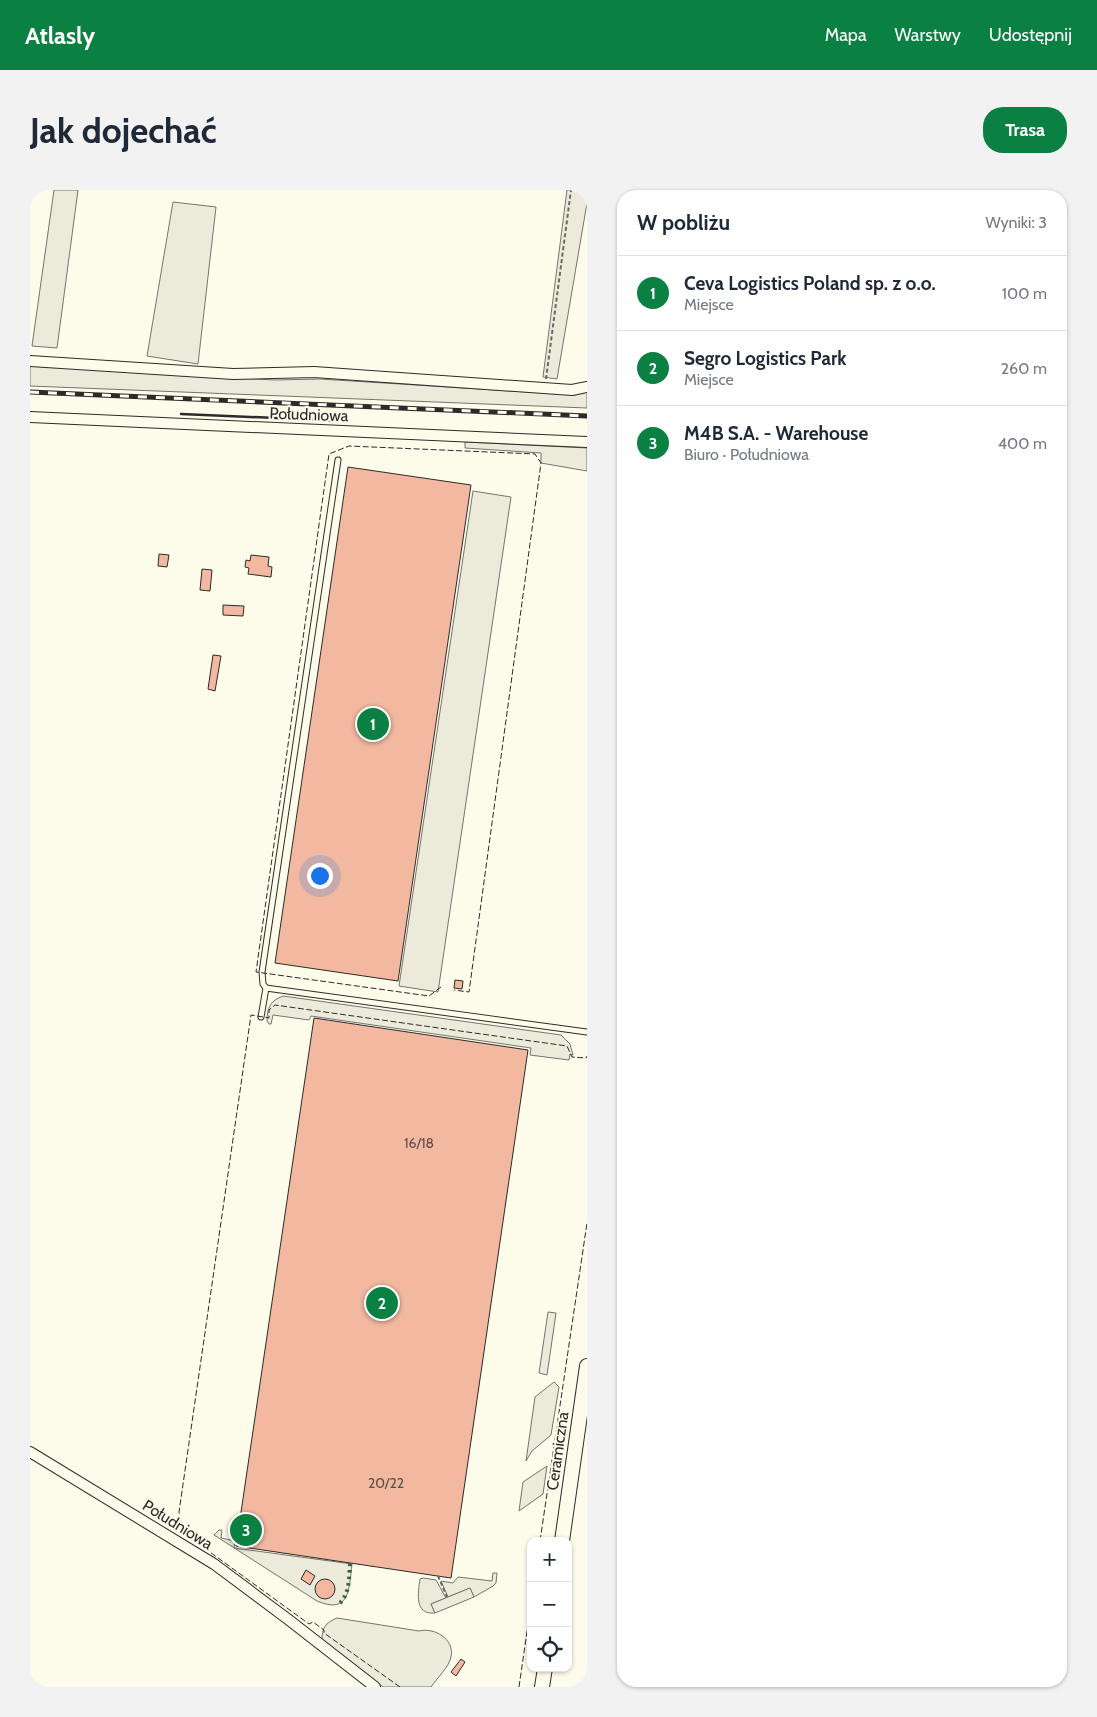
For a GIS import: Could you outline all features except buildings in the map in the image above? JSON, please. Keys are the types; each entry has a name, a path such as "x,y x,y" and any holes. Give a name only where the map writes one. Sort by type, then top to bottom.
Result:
{"main road":[{"name":"Ceramiczna","path":"563,1537 587,1366"},
{"path":"542,1687 544,1672"}],"street":[{"path":"30,361 233,374 314,372 572,390 587,387"},
{"name":"Południowa","path":"30,417 587,442"},
{"name":"Południowa","path":"30,1452 214,1564 375,1687"}],"lane":[{"path":"261,1017 266,988 263,984 262,972 338,460"},
{"path":"266,988 587,1032"}],"path":[{"path":"545,388 571,190"},
{"path":"438,1576 447,1598"}],"shaded area":[{"path":"54,190 78,190 57,348 32,346"},
{"path":"567,190 587,190 587,203 557,379 543,377"},
{"path":"173,202 216,207 198,364 147,356"},
{"path":"30,366 274,380 320,379 575,395 587,392 587,408 30,386"},
{"path":"465,442 587,448 587,471 541,463 541,453 465,448"},
{"path":"473,491 511,497 438,992 399,986"},
{"path":"283,996 561,1035 570,1044 573,1055 570,1054 569,1060 530,1055 531,1048 311,1016 309,1020 273,1015 271,1024 269,1024 267,1016 270,1006 275,1000"},
{"path":"548,1312 556,1313 547,1375 539,1373"},
{"path":"554,1382 559,1387 551,1435 532,1451 526,1461 535,1397"},
{"path":"547,1466 543,1494 519,1511 523,1482"},
{"path":"219,1530 222,1530 221,1538 235,1541 234,1548 214,1535"},
{"path":"234,1548 352,1564 346,1597 336,1605 317,1601"},
{"path":"493,1573 497,1573 496,1583 474,1597 470,1588 448,1597 441,1581 453,1583 458,1577 492,1581"},
{"path":"420,1579 436,1580 446,1598 431,1604 435,1613 428,1613 420,1607 418,1596"},
{"path":"470,1588 474,1597 435,1613 431,1604"},
{"path":"337,1618 437,1633 447,1640 450,1645 450,1661 431,1687 383,1687 322,1640 325,1626"}],"railway":[{"path":"30,392 587,416"}],"hedge":[{"path":"340,1603 346,1594 350,1564"}],"fence":[{"path":"441,987 429,996 256,972 329,454 349,446 535,454 541,463 469,992 454,990"},
{"path":"400,1687 324,1633 324,1630 313,1622 309,1624 185,1534 180,1523 179,1512 251,1015 269,1018 269,1010 275,1005 567,1046 572,1057 586,1058 587,1056"},
{"path":"541,1537 587,1223"},
{"path":"519,1687 528,1627"}],"wall":[{"path":"181,414 345,421"}],"place":[{"name":"Ceva Logistics Poland sp. z o.o.","path":"373,724"},
{"name":"Segro Logistics Park","path":"382,1303"},
{"name":"M4B S.A. - Warehouse","path":"246,1530"}]}
